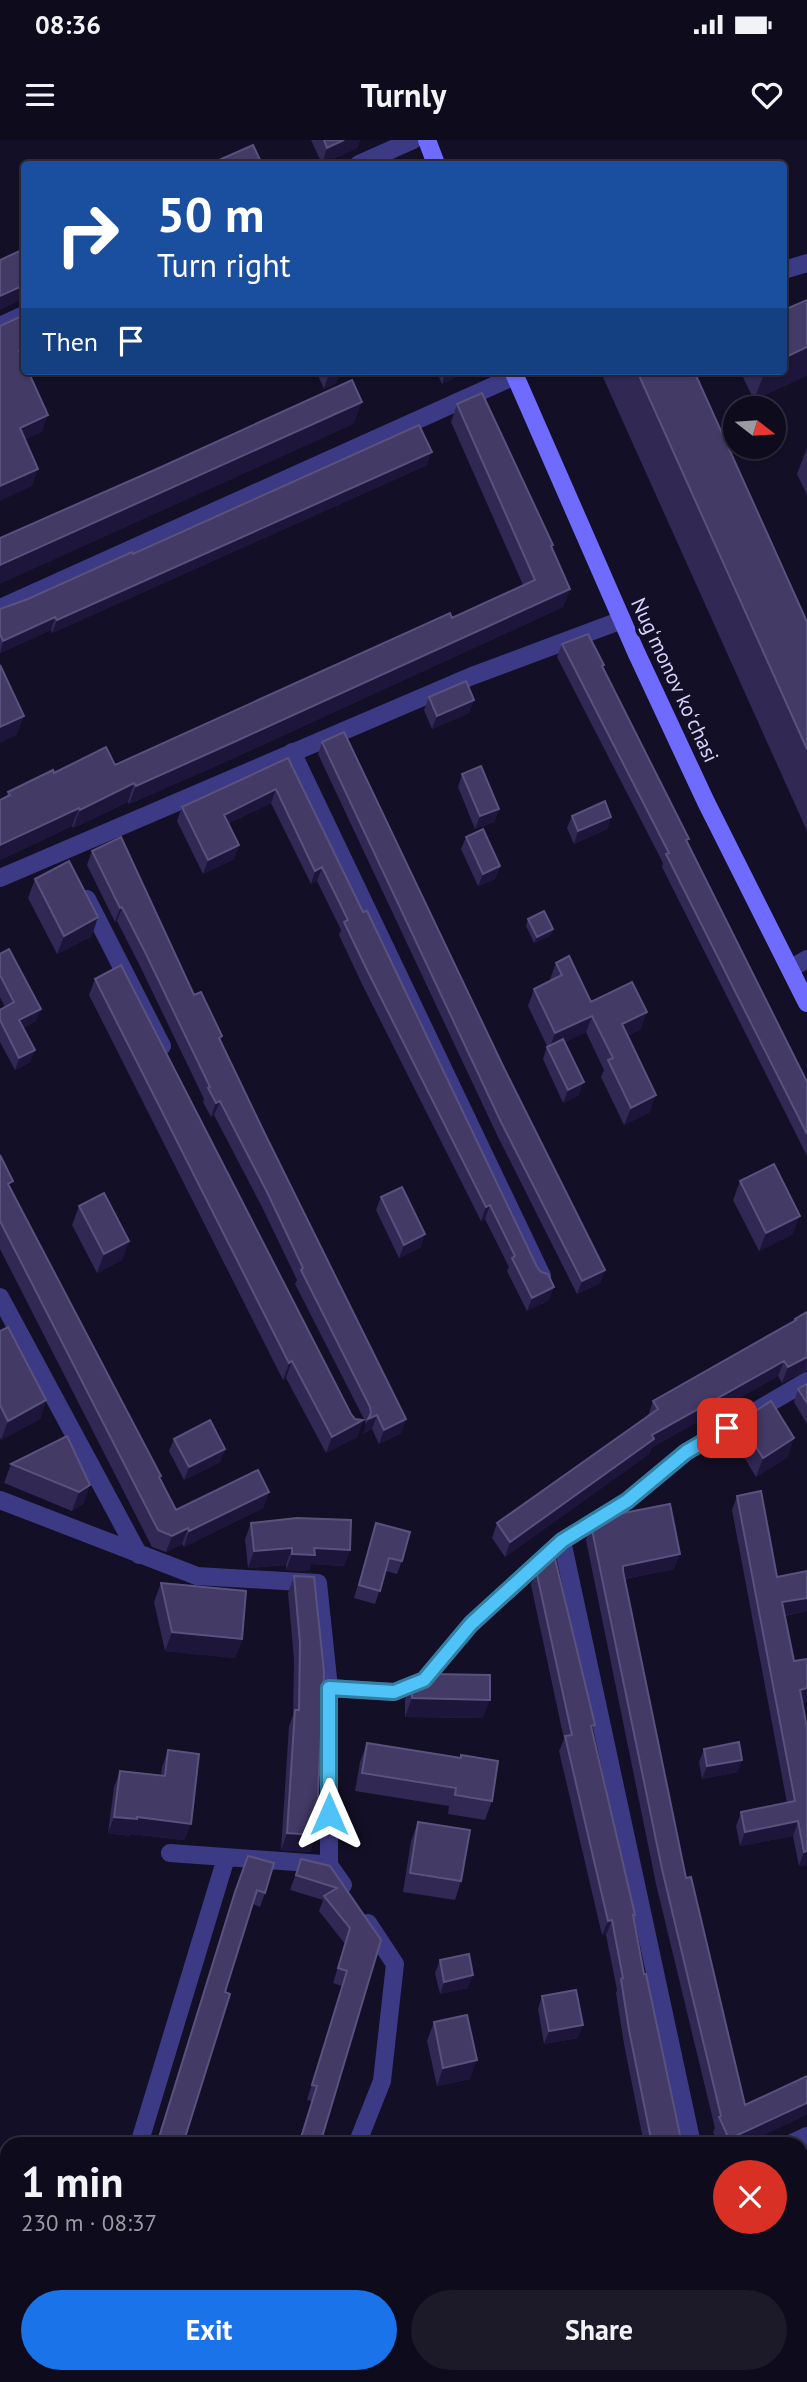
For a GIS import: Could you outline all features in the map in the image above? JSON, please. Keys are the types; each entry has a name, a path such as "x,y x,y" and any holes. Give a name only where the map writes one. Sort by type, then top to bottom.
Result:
{"main road":[{"path":"427,140 435,161"},
{"name":"Nugʻmonov koʻchasi","path":"515,375 622,621 706,802 807,1003"}],"street":[{"path":"366,161 413,140"},
{"path":"787,269 807,263"},
{"path":"0,326 21,316"},
{"path":"0,608 510,375"},
{"path":"0,878 70,865 292,752 472,676 622,621"},
{"path":"292,752 542,1276"},
{"path":"70,865 171,1064"},
{"path":"790,969 807,959"},
{"path":"0,1297 139,1555"},
{"path":"329,1688 394,1692 424,1680 471,1624 562,1541 627,1501 686,1452 807,1381"},
{"path":"0,1500 197,1576 318,1583 329,1688 329,1865 395,1964 382,2081 360,2137"},
{"path":"562,1541 690,2137"},
{"path":"170,1853 329,1865"},
{"path":"141,2137 226,1858"}],"building":[{"path":"324,140 344,140 327,148"},
{"path":"253,145 261,161 217,161"},
{"path":"21,250 21,286 0,296 0,260"},
{"path":"807,300 807,347 787,357 787,309"},
{"path":"21,316 21,375 30,375 48,415 20,428 38,469 0,486 0,326"},
{"path":"639,375 696,375 723,435 723,459 734,459 807,622 807,749"},
{"path":"352,380 362,402 0,565 0,538"},
{"path":"482,393 553,545 551,546 570,589 0,845 0,800 10,795 8,792 106,747 115,765 450,613 452,618 535,580 457,404"},
{"path":"419,425 432,452 57,620 55,617 3,641 0,634 0,609 132,552 133,554"},
{"path":"588,634 689,839 686,840 807,1082 807,1134 666,854 669,853 562,644"},
{"path":"0,665 24,716 0,727"},
{"path":"466,681 474,700 437,716 429,697"},
{"path":"344,732 504,1068 605,1270 582,1281 501,1122 322,742"},
{"path":"288,758 363,912 367,911 537,1267 548,1274 554,1287 532,1298 490,1205 486,1207 366,968 344,922 348,920 322,867 315,871 276,789 224,815 239,845 208,860 182,807"},
{"path":"481,766 499,809 480,816 462,774"},
{"path":"605,801 611,817 578,831 572,816"},
{"path":"483,829 500,866 483,874 466,837"},
{"path":"121,837 194,995 201,992 222,1036 219,1038 265,1134 406,1419 384,1430 377,1415 368,1419 370,1407 301,1270 303,1268 267,1192 220,1101 216,1103 208,1088 210,1087 145,952 92,851"},
{"path":"69,861 98,917 64,936 35,879"},
{"path":"544,911 553,929 537,937 528,919"},
{"path":"9,949 41,1009 19,1020 35,1050 19,1058 0,1020 0,1010 14,1002 0,975 0,954"},
{"path":"569,956 591,1002 632,982 647,1012 622,1024 656,1095 631,1108 608,1060 613,1058 592,1016 555,1033 534,989 562,975 556,963"},
{"path":"121,965 351,1414 355,1419 363,1420 332,1437 292,1361 289,1363 95,979"},
{"path":"563,1039 584,1082 568,1090 547,1047"},
{"path":"0,1155 13,1181 8,1184 161,1476 159,1477 176,1510 258,1470 269,1492 189,1531 188,1528 172,1536 158,1530 0,1221"},
{"path":"774,1164 800,1216 766,1233 740,1181"},
{"path":"402,1187 425,1234 404,1245 381,1197"},
{"path":"104,1193 129,1241 104,1254 79,1206"},
{"path":"807,1312 807,1357 788,1367 784,1361 652,1435 654,1439 510,1542 497,1523 658,1409 653,1401"},
{"path":"8,1327 46,1400 8,1421 0,1405 0,1331"},
{"path":"807,1384 807,1403 798,1389"},
{"path":"771,1401 794,1438 763,1458 740,1421"},
{"path":"210,1420 225,1449 189,1467 174,1439"},
{"path":"67,1436 90,1485 79,1492 11,1464"},
{"path":"761,1491 777,1577 807,1571 807,1598 782,1602 794,1661 807,1659 807,1688 800,1690 807,1728 807,1851 804,1852 798,1821 745,1832 741,1812 795,1801 737,1496"},
{"path":"670,1504 680,1554 623,1566 623,1571 686,1878 691,1877 745,2105 807,2076 807,2103 733,2137 728,2137 719,2117 721,2116 662,1869 591,1525 609,1514"},
{"path":"297,1518 351,1520 350,1550 314,1548 315,1555 292,1554 292,1548 254,1551 251,1523"},
{"path":"376,1523 410,1532 402,1561 389,1558 380,1591 359,1585"},
{"path":"555,1559 595,1725 591,1726 635,1915 644,1974 681,2137 651,2137 629,2030 612,1920 608,1921 565,1736 572,1735 536,1570 547,1560"},
{"path":"294,1576 314,1577 324,1672 316,1835 287,1833 295,1710 299,1710 300,1643"},
{"path":"161,1583 246,1591 242,1639 172,1632"},
{"path":"430,1674 490,1675 490,1700 412,1698 412,1681"},
{"path":"739,1742 742,1760 707,1766 704,1749"},
{"path":"367,1743 498,1761 492,1801 455,1795 456,1788 362,1773"},
{"path":"168,1750 199,1754 191,1824 114,1817 120,1771 165,1776"},
{"path":"418,1822 470,1830 461,1881 410,1873"},
{"path":"248,1856 274,1863 265,1893 257,1890 225,1992 230,1994 185,2137 159,2137"},
{"path":"301,1859 330,1866 381,1940 322,2137 301,2137 317,2086 312,2085 347,1971 338,1968 350,1928 324,1896 337,1888 296,1875"},
{"path":"469,1954 473,1975 444,1982 440,1960"},
{"path":"576,1990 583,2025 549,2031 542,1996"},
{"path":"467,2015 477,2060 443,2068 434,2022"}],"route":[{"path":"329,1814 329,1688 394,1692 424,1680 471,1624 562,1541 627,1501 686,1452 727,1428"}]}
